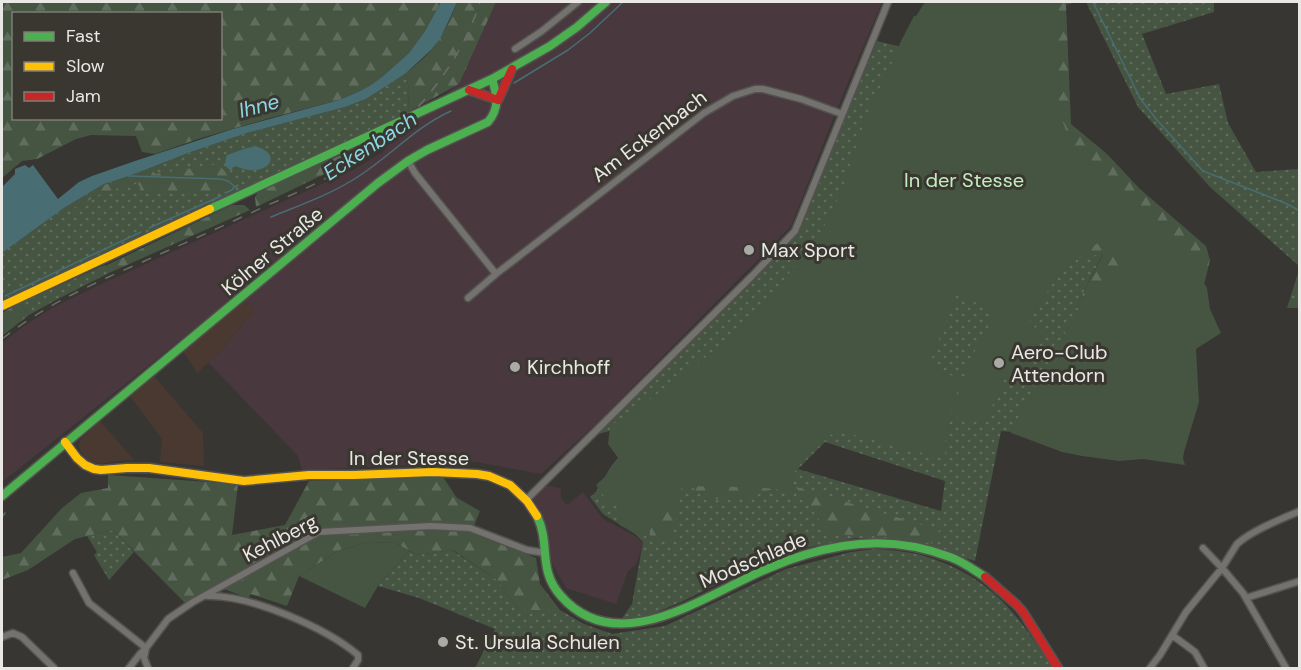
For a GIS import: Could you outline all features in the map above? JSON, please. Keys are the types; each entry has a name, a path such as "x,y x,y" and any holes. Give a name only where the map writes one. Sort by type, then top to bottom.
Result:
{"street":[{"path":"515,50 578,2"},
{"path":"2,306 512,69 577,27 606,2"},
{"path":"526,500 792,235 888,2"},
{"name":"Kölner Straße","path":"2,496 378,183 427,150 493,118 498,100 512,69"},
{"path":"492,79 498,100"},
{"name":"Am Eckenbach","path":"468,298 704,113 733,96 749,90 763,89 801,99 842,114"},
{"path":"469,90 498,100"},
{"path":"408,161 415,174 496,274"},
{"name":"In der Stesse","path":"65,442 84,466 94,470 125,467 157,469 244,481 299,475 470,473 489,475 504,480 526,500"},
{"name":"Modschlade","path":"526,500 543,533 547,572 557,591 576,611 601,621 621,624 664,616 751,575 829,547 862,543 892,543 935,551 978,572 1018,607 1058,669"},
{"path":"1150,669 1186,612 1222,568 1240,541 1299,512"},
{"name":"Kehlberg","path":"129,669 168,619 186,606 319,532 431,526 470,528 527,550 545,553"},
{"path":"1203,548 1246,598 1286,669"},
{"path":"73,573 89,603 146,648 144,658 148,669"},
{"path":"1246,598 1299,582"},
{"path":"205,596 249,601 320,630 358,655 353,669"},
{"path":"2,637 13,633 22,637 54,669"},
{"path":"1172,635 1195,652 1204,669"}],"shaded area":[{"path":"496,2 882,2 791,226 598,422 541,474 476,462 302,470 298,456 208,362 220,352 255,310 241,292 2,482 2,343 52,308 353,170 383,152 407,122 459,84"},
{"path":"247,299 255,310 198,374 183,351"},
{"path":"154,376 203,433 204,466 160,462 162,439 130,396"},
{"path":"100,421 134,460 99,464 89,461 80,451 81,439"},
{"path":"545,486 561,489 561,498 567,505 583,492 603,519 635,536 643,543 636,565 628,571 616,604 566,588 552,563 545,524 533,500"}],"green space":[{"path":"2,2 441,2 425,31 409,53 371,85 339,100 198,139 155,154 142,152 136,136 91,135 76,139 37,159 22,161 2,178"},
{"path":"457,2 496,2 459,84 408,112 409,88 405,74 437,43"},
{"name":"In der Stesse","path":"925,2 1039,2 1042,4 1052,2 1056,32 1056,93 1068,136 1101,180 1127,207 1162,241 1192,264 1207,288 1210,309 1221,333 1196,349 1199,402 1184,452 1185,465 1143,459 1119,461 1082,456 1062,452 1011,433 1087,294 1126,268 1098,243 1071,263 1042,299 1029,323 1043,333 1017,380 1006,376 984,424 950,416 945,457 913,451 836,430 799,465 792,476 795,487 791,491 754,487 680,486 659,514 647,536 621,526 618,503 608,502 596,485 621,462 608,444 610,426 645,403 732,337 766,301 818,238 843,186 870,105 886,77 901,41","holes":["957,293 996,313 975,351 950,415 961,380 929,365"]},
{"path":"929,2 1076,2 1066,5 1071,124 1107,154 1140,189 1206,246 1210,260 1201,297 1089,304 1076,307 1103,254 1067,260"},
{"path":"1086,2 1214,2 1214,12 1142,34 1166,94 1219,84 1228,123 1256,172 1299,169 1299,266 1210,187 1138,107"},
{"name":"In der Stesse","path":"877,41 926,53 1103,253 1076,307 1089,304 1038,434 1001,431 975,561 931,548 894,541 856,538 800,549 648,616 621,620 632,604 643,542 635,534 603,514 590,497 612,465 633,442 623,427 595,435 798,231","holes":["825,442 945,481 941,511 798,469"]},
{"path":"405,74 409,88 408,112 2,302 2,253 64,208 104,184 247,133 345,107 366,99"},
{"path":"379,139 337,168 256,207 255,197 260,190"},
{"path":"218,164 239,186 220,192 142,191 137,182 101,194 64,213 62,210 104,185 151,168 155,174"},
{"path":"232,205 244,205 250,210 109,273 105,266"},
{"path":"105,265 109,273 29,315 20,303"},
{"path":"1299,270 1299,308 1287,308"},
{"path":"20,303 29,315 2,336 2,313"},
{"path":"108,475 238,484 232,535 285,525 309,481 443,477 457,498 480,511 471,533 536,558 540,584 560,610 519,610 497,580 453,550 417,555 395,543 369,542 340,550 299,576 287,606 251,594 248,598 216,586 185,603 113,530 75,539 28,570 2,580 2,557 21,553 62,508 81,493 108,488"},
{"path":"684,476 672,540 650,538 648,495"},
{"path":"691,486 779,487 744,499 705,499"},
{"path":"796,487 939,530 936,544 875,536 829,534"},
{"path":"113,530 134,552 109,580 94,555 97,552 87,536"},
{"path":"369,542 395,543 409,551 378,586 365,608 299,576 340,550"},
{"path":"876,549 929,558 963,572 979,582 994,593 1019,620 1052,668 475,668 495,629 419,598 378,586 409,551 417,555 452,550 497,580 519,610 560,610 584,624 612,634 665,626 786,569 851,552"}],"water":[{"path":"441,2 457,2 440,39 405,74 366,99 345,107 247,133 104,184 64,208 2,253 2,187 15,174 15,169 25,165 29,168 33,165 58,199 79,182 92,176 233,129 339,100 371,85 409,53 425,31"},
{"path":"255,146 270,155 271,160 268,165 255,170 246,170 236,166 232,168 233,170 226,167 227,155"}],"waterway":[{"name":"Eckenbach","path":"514,83 568,50 623,2"},
{"path":"1093,2 1139,97 1203,171 1300,211"},
{"name":"Eckenbach","path":"271,217 316,199 349,182 415,133 451,111"},
{"name":"Eckenbach","path":"129,176 221,179 228,181 239,190"},
{"path":"225,193 234,187"},
{"path":"149,228 221,196"},
{"path":"5,296 141,232"},
{"path":"2,517 5,513"}],"railway":[{"path":"2,339 68,296 310,186 339,171 371,150 411,115 445,73 471,26 480,2"}],"traffic: fast":[{"path":"210,209 492,79 550,46 606,2"},
{"path":"2,496 378,183 427,150 488,122 496,106 492,79"},
{"path":"537,516 541,526 549,576 554,586 561,596 584,615 610,623 636,622 664,616 787,561 824,550 857,544 884,543 924,549 954,559 985,577"}],"traffic: slow":[{"path":"2,306 210,209"},
{"path":"65,442 85,465 101,470 149,468 244,481 309,475 433,472 477,474 489,476 510,485 527,501 537,516"}],"traffic: jam":[{"path":"498,100 512,69"},
{"path":"469,90 498,100"},
{"path":"985,577 1023,612 1058,668"}],"place":[{"name":"Max Sport","path":"749,250"},
{"name":"Aero-Club Attendorn","path":"999,363"},
{"name":"Kirchhoff","path":"515,367"},
{"name":"St. Ursula Schulen","path":"443,642"}],"water label":[{"name":"Ihne","path":"259,106"}]}
